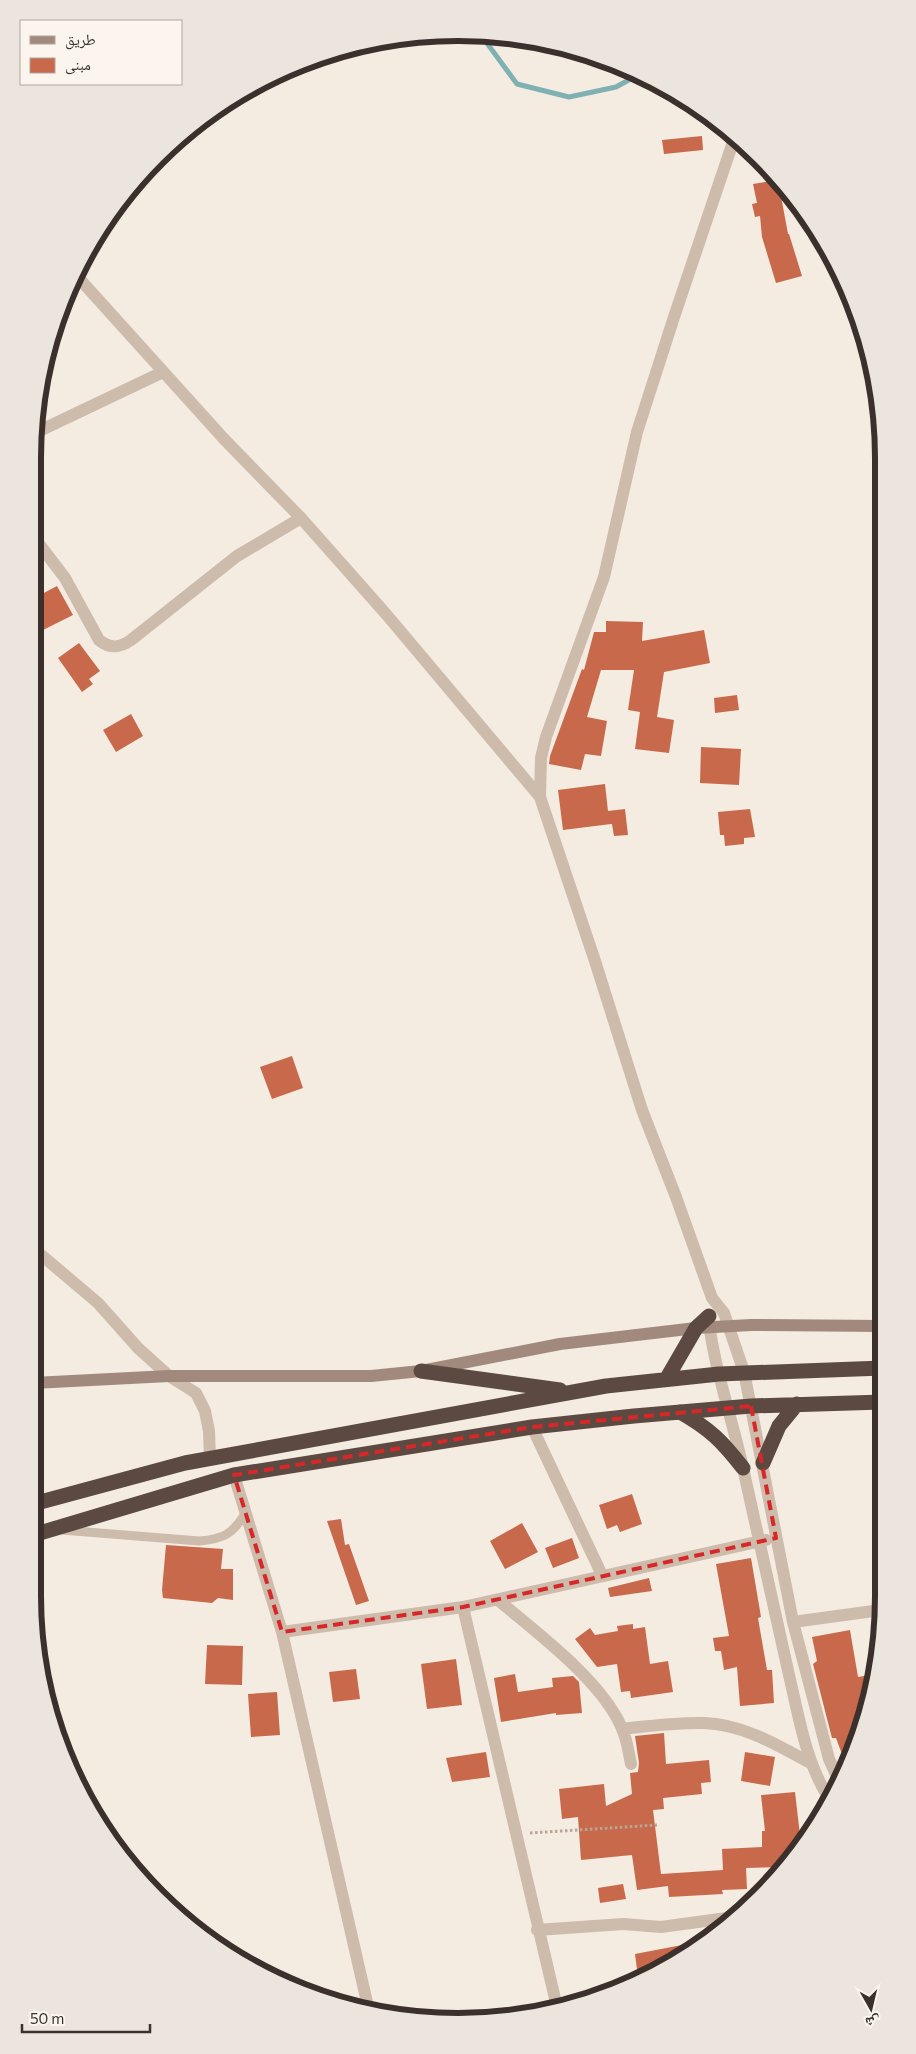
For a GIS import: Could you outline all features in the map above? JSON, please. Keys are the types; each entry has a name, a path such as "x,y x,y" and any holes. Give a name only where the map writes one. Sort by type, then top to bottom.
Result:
{"highway":[{"path":"667,1378 705,1324"},
{"path":"41,1502 185,1463 606,1386 667,1378 744,1372 875,1368"},
{"path":"421,1371 573,1392"},
{"path":"41,1532 234,1475 532,1427 751,1406 875,1402"},
{"path":"763,1463 779,1426 797,1404"},
{"path":"680,1412 713,1433 743,1468"}],"street":[{"path":"732,144 637,432 601,585 546,737 541,758 540,797 642,1110 676,1197 712,1298 724,1314 744,1372 793,1622 829,1759 835,1773"},
{"path":"81,281 224,439 301,518 386,614 540,797"},
{"path":"42,430 163,372"},
{"path":"41,547 65,578 100,640 107,646 114,647 131,640 237,556 301,518"},
{"path":"41,1255 98,1302 138,1348 169,1376 191,1389 201,1399 206,1411 210,1459"},
{"path":"712,1298 705,1324 743,1468 758,1542 812,1764 825,1792"},
{"path":"41,1383 169,1376 371,1376 421,1371 560,1344 705,1324 727,1326 751,1324 875,1326"},
{"path":"532,1427 602,1576"},
{"path":"234,1475 282,1632 367,2003"},
{"path":"282,1632 463,1607 776,1538"},
{"path":"498,1600 581,1673 605,1697 622,1729 631,1764"},
{"path":"463,1607 555,2002"},
{"path":"793,1622 874,1611"},
{"path":"622,1729 704,1723 721,1725 767,1740 812,1764"},
{"path":"537,1930 623,1924 661,1927 710,1926"}],"lane":[{"path":"51,1529 199,1541 216,1540 237,1526 246,1512"}],"path":[{"path":"516,1833 657,1825"}],"highlighted area":[{"path":"751,1406 776,1538 463,1607 282,1632 234,1475 532,1427"}],"building":[{"path":"702,136 703,150 664,154 662,140"},
{"path":"770,181 781,194 788,234 802,276 776,283 762,237 760,216 755,217 752,204 757,203 753,184"},
{"path":"57,586 73,615 43,630 41,626 41,594"},
{"path":"606,621 643,622 642,641 704,630 710,663 664,672 657,717 674,720 669,753 635,749 640,712 628,710 634,670 601,670 587,717 607,721 601,756 585,754 581,770 549,764 550,756 582,669 584,670 594,632 606,632"},
{"path":"79,643 100,671 89,679 93,684 82,692 58,658"},
{"path":"737,695 739,710 715,713 714,698"},
{"path":"131,714 143,736 116,752 103,730"},
{"path":"701,747 741,749 739,785 700,783"},
{"path":"605,784 608,811 625,809 628,835 614,836 612,824 563,830 558,790"},
{"path":"750,809 755,837 744,838 744,844 725,846 724,835 720,835 718,812"},
{"path":"292,1056 303,1088 272,1099 260,1067"},
{"path":"632,1494 642,1524 620,1532 617,1525 607,1529 599,1505"},
{"path":"341,1519 345,1545 349,1544 369,1601 356,1605 327,1521"},
{"path":"522,1523 538,1552 505,1569 490,1541"},
{"path":"572,1538 579,1558 553,1568 545,1548"},
{"path":"166,1545 223,1549 221,1569 233,1569 233,1600 218,1598 212,1603 163,1598"},
{"path":"751,1558 761,1617 758,1618 767,1670 772,1670 774,1703 740,1706 737,1667 724,1670 721,1651 715,1651 713,1638 729,1636 716,1564"},
{"path":"649,1578 652,1591 610,1597 608,1588"},
{"path":"633,1624 633,1629 645,1627 650,1664 668,1661 673,1692 631,1698 630,1691 621,1692 617,1664 597,1667 575,1639 590,1628 595,1635 618,1631 617,1626"},
{"path":"850,1630 858,1677 867,1675 861,1704 843,1756 836,1738 832,1738 813,1664 817,1661 812,1637"},
{"path":"207,1645 243,1646 242,1685 205,1684"},
{"path":"456,1659 462,1705 427,1709 421,1664"},
{"path":"356,1669 360,1699 333,1702 329,1672"},
{"path":"515,1674 518,1692 553,1687 552,1678 573,1676 579,1682 582,1713 556,1715 556,1713 501,1722 494,1678"},
{"path":"277,1692 280,1735 251,1737 248,1694"},
{"path":"664,1733 666,1764 709,1760 711,1782 701,1783 702,1794 663,1798 664,1809 653,1810 661,1874 723,1870 722,1849 762,1847 762,1831 765,1831 761,1795 795,1792 800,1835 774,1867 746,1868 747,1889 722,1890 723,1894 669,1897 668,1886 637,1890 632,1855 581,1860 578,1817 562,1819 559,1789 604,1784 606,1806 632,1794 630,1773 638,1772 639,1763 635,1736"},
{"path":"486,1752 490,1777 452,1782 446,1758"},
{"path":"745,1752 775,1757 770,1786 741,1781"},
{"path":"623,1884 626,1899 600,1903 598,1888"},
{"path":"682,1945 683,1947 637,1972 635,1954"}],"waterway":[{"path":"486,42 517,84 569,97 616,87 631,79"}]}
